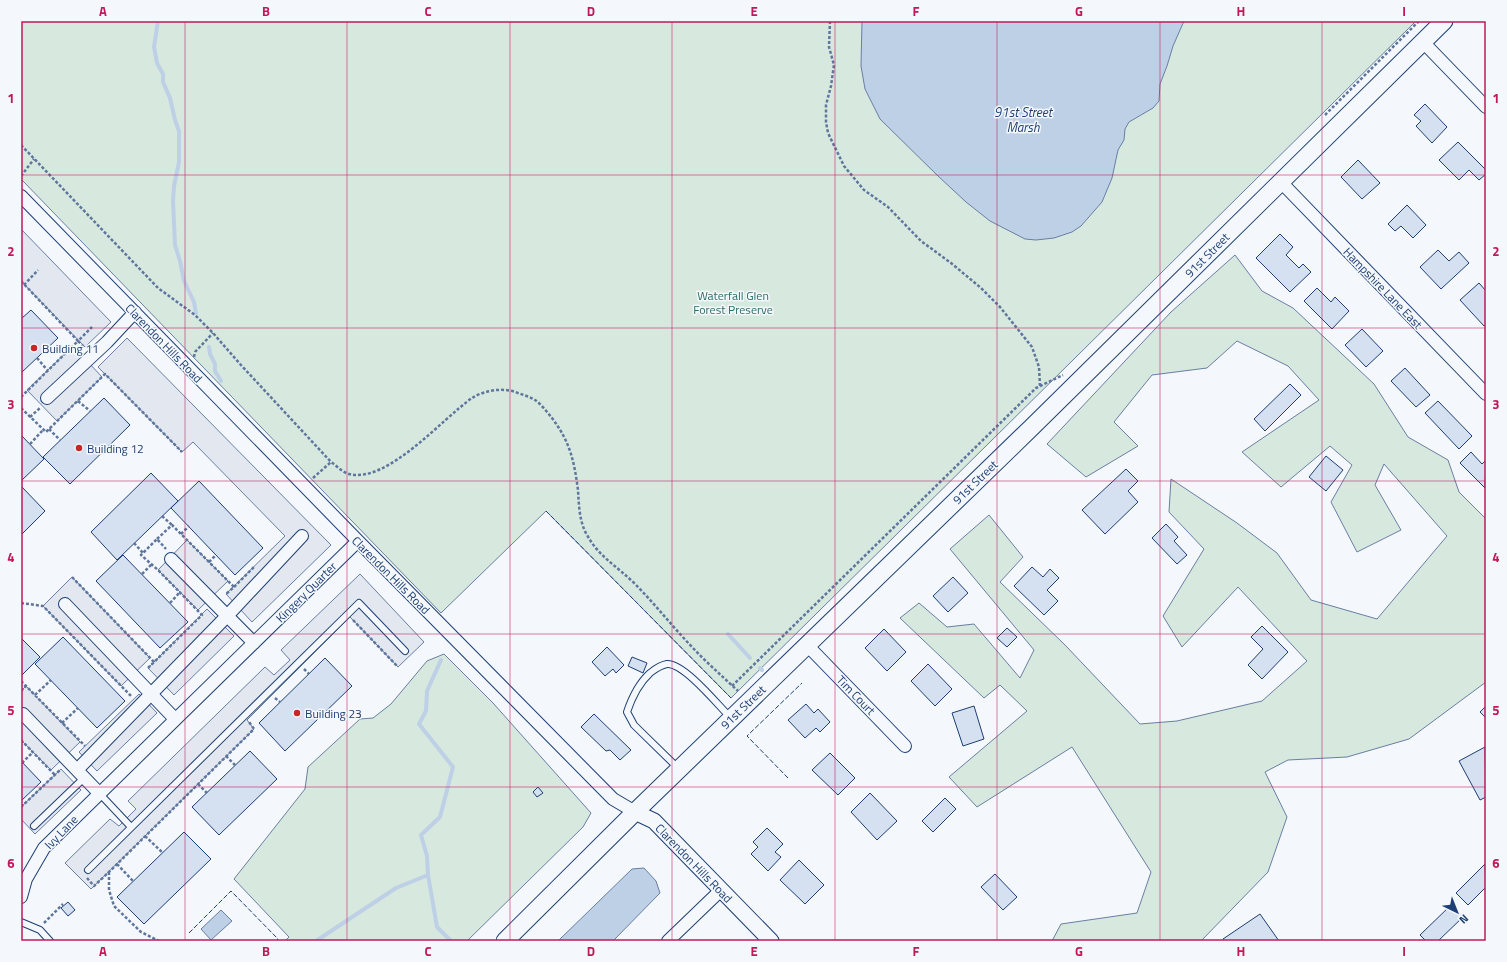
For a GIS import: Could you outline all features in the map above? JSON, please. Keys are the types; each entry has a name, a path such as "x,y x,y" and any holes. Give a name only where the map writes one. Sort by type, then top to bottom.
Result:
{"main road":[{"name":"91st Street","path":"505,941 634,812 1031,428 1444,21"}],"street":[{"path":"1423,42 1486,107"},
{"name":"Hampshire Lane East","path":"1281,182 1486,394"},
{"name":"Clarendon Hills Road","path":"21,196 191,371 613,799 634,812 654,821 771,941"},
{"path":"44,402 107,342 135,312"},
{"path":"80,774 151,694 302,536"},
{"name":"Kingery Quarter","path":"99,793 358,541"},
{"path":"169,555 254,643"},
{"path":"65,604 175,719"},
{"name":"Tim Court","path":"807,645 905,746"},
{"path":"22,714 99,793"},
{"name":"Ivy Lane","path":"21,897 26,879 44,848 99,793"},
{"path":"668,941 720,890"}],"lane":[{"path":"88,870 359,603 405,651"},
{"path":"679,769 634,725 627,712 632,698 642,681 656,669 667,664 676,666 692,678 731,718"},
{"path":"34,826 80,774"},
{"path":"99,793 131,827"},
{"path":"21,922 38,929 50,941"}],"path":[{"path":"830,21 829,47 834,65 826,105 826,122 828,134 844,166 864,190 888,207 921,241 981,288 1000,307 1032,347 1039,367 1040,386"},
{"path":"1324,116 1419,21"},
{"path":"21,145 158,288 195,315 213,332 240,364 331,462 348,474 359,475 371,473 384,468 426,437 472,398 484,393 507,390 516,392 536,401 547,412 566,439 575,467 580,512 586,532 595,548 636,585 692,647 738,691"},
{"path":"21,176 34,159"},
{"path":"24,285 38,270"},
{"path":"21,281 84,346"},
{"path":"21,397 92,327"},
{"path":"191,371 195,352 213,332"},
{"path":"36,358 48,371"},
{"path":"732,686 1036,388 1068,372"},
{"path":"21,408 46,432 105,374 182,452"},
{"path":"78,401 90,411"},
{"path":"30,417 44,402"},
{"path":"49,428 60,440"},
{"path":"30,444 43,430"},
{"path":"310,481 331,462"},
{"path":"162,516 234,587 226,594"},
{"path":"143,553 172,525"},
{"path":"181,534 189,526"},
{"path":"157,539 169,555"},
{"path":"134,543 143,553 141,554 202,615 148,668"},
{"path":"209,562 216,555"},
{"path":"142,574 151,564"},
{"path":"72,577 154,662"},
{"path":"170,603 180,592"},
{"path":"21,603 43,606 134,699"},
{"path":"350,617 398,667"},
{"path":"35,695 50,680"},
{"path":"21,681 85,746"},
{"path":"21,691 26,686"},
{"path":"62,724 78,708"},
{"path":"94,886 254,729 247,720"},
{"path":"21,740 55,775"},
{"path":"82,749 90,741"},
{"path":"22,763 33,752"},
{"path":"226,756 235,765"},
{"path":"21,807 61,769"},
{"path":"198,784 207,793"},
{"path":"145,836 163,853"},
{"path":"117,864 133,881"},
{"path":"109,872 109,890 114,906 141,932 159,941"},
{"path":"38,929 63,904"}],"green space":[{"name":"Waterfall Glen Forest Preserve","path":"21,21 1416,21 731,698 546,511 441,613 21,179"},
{"path":"1235,255 1262,291 1293,308 1374,384 1408,437 1448,460 1459,492 1486,519 1486,682 1409,739 1347,757 1288,760 1265,772 1287,817 1268,872 1201,941 1052,941 1061,924 1137,913 1151,872 1072,747 977,807 949,777 1027,711 1000,685 984,698 900,618 919,603 947,627 974,624 1020,678 1034,650 950,549 989,515 1023,557 1000,582 1065,645 1140,724 1177,721 1262,701 1307,661 1238,587 1182,647 1163,616 1204,549 1169,512 1171,479 1237,523 1277,553 1311,600 1377,619 1447,536 1384,464 1375,485 1401,530 1357,552 1331,502 1352,465 1330,446 1281,487 1242,452 1319,400 1288,366 1237,341 1207,368 1152,375 1114,422 1138,446 1086,477 1047,444 1171,312"},
{"path":"444,654 493,703 591,813 583,827 467,941 285,941 289,937 234,879 305,789 308,767 360,719 373,718 391,704 427,661"}],"shaded area":[{"path":"21,229 111,322 85,347 21,281"},
{"path":"127,338 331,545 252,622 226,594 285,536 193,442 182,452 98,367"},
{"path":"73,346 102,377 57,421 27,390"},
{"path":"187,540 228,581 198,610 158,570"},
{"path":"360,574 424,642 398,667 350,617 247,720 254,729 91,889 65,863 110,819 119,826 136,809 128,801 265,667 274,675 290,660 281,650"},
{"path":"72,577 150,658 121,686 43,606"},
{"path":"207,609 234,636 174,695 148,668"},
{"path":"26,686 80,742 51,770 21,740 21,691"},
{"path":"139,694 157,713 97,771 79,752"},
{"path":"61,769 81,790 35,834 21,819 21,807"}],"water":[{"name":"91st Street Marsh","path":"862,21 1184,21 1173,46 1160,84 1159,101 1153,108 1129,122 1125,129 1124,140 1118,150 1112,178 1102,202 1081,226 1072,232 1054,238 1036,240 1025,239 990,221 966,202 880,119 865,89 861,66"},
{"path":"644,868 656,881 660,893 613,941 558,941 632,869"},
{"path":"221,910 232,921 211,940 201,929"}],"building":[{"path":"1425,104 1447,127 1432,143 1416,126 1421,121 1414,115"},
{"path":"1458,142 1486,170 1486,174 1479,180 1469,170 1459,180 1439,160"},
{"path":"1358,160 1380,183 1362,199 1341,177"},
{"path":"1407,205 1426,225 1413,238 1401,226 1395,231 1388,224"},
{"path":"1280,234 1293,247 1286,255 1299,268 1303,264 1311,272 1290,292 1256,258"},
{"path":"1438,250 1449,261 1459,252 1469,263 1441,289 1420,267"},
{"path":"1479,283 1486,291 1486,325 1484,326 1460,300"},
{"path":"1317,288 1331,302 1335,297 1349,311 1332,329 1304,301"},
{"name":"Building 11","path":"31,310 58,338 21,373 21,319"},
{"path":"1362,329 1383,351 1366,367 1345,345"},
{"path":"1405,368 1430,395 1416,407 1391,381"},
{"path":"1290,384 1301,395 1265,431 1254,419"},
{"name":"Building 12","path":"104,398 130,425 70,484 43,457"},
{"path":"1438,401 1472,436 1459,449 1425,413"},
{"path":"21,435 44,459 21,481"},
{"path":"1471,452 1482,464 1486,460 1485,488 1460,463"},
{"path":"1326,456 1343,470 1326,491 1309,477"},
{"path":"1126,469 1138,481 1128,491 1138,502 1105,534 1082,510"},
{"path":"151,473 178,501 117,560 91,532"},
{"path":"199,481 263,548 235,575 171,508"},
{"path":"21,486 45,511 21,535"},
{"path":"1166,524 1178,537 1174,541 1187,555 1177,564 1152,538"},
{"path":"123,555 188,622 160,648 96,581"},
{"path":"1032,567 1043,577 1050,569 1059,578 1047,590 1058,601 1044,615 1014,586"},
{"path":"953,577 968,593 948,612 933,596"},
{"path":"1262,626 1288,652 1262,679 1248,665 1263,649 1251,637"},
{"path":"1007,628 1017,637 1007,647 997,638"},
{"path":"884,629 906,652 887,671 865,648"},
{"path":"63,637 125,701 97,728 35,664"},
{"path":"21,638 40,657 21,676"},
{"path":"607,647 624,665 616,673 613,669 605,676 592,662"},
{"path":"632,657 647,663 643,673 628,666"},
{"name":"Building 23","path":"325,658 352,686 285,751 259,723"},
{"path":"928,664 952,689 935,706 911,681"},
{"path":"806,704 814,713 818,709 830,722 820,732 816,728 805,738 788,720"},
{"path":"974,706 984,739 963,746 952,713"},
{"path":"1486,706 1486,718 1480,712"},
{"path":"594,714 631,750 620,760 610,750 606,751 581,727"},
{"path":"1485,747 1486,797 1480,800 1459,761"},
{"path":"250,751 277,779 219,835 192,807"},
{"path":"830,753 855,778 838,795 812,770"},
{"path":"21,761 41,782 21,801"},
{"path":"538,787 543,793 537,797 533,792"},
{"path":"870,793 897,821 877,840 851,812"},
{"path":"945,798 956,809 933,832 922,821"},
{"path":"767,828 783,844 775,852 781,857 768,871 751,854 758,847 753,842"},
{"path":"184,832 211,859 144,924 117,897"},
{"path":"799,860 824,885 805,904 780,880"},
{"path":"1485,864 1486,887 1468,905 1456,893"},
{"path":"995,874 1017,897 1003,910 981,887"},
{"path":"68,902 75,910 68,916 61,908"},
{"path":"1451,905 1463,917 1438,941 1426,941 1420,935"},
{"path":"1260,914 1279,941 1224,941 1223,939"}],"waterway":[{"path":"158,21 154,47 157,63 163,74 163,82 170,98 179,131 179,162 174,186 173,201 175,245 184,281 194,302 196,313"},
{"path":"209,347 210,354 215,364 215,371 221,381"},
{"path":"728,634 750,658"},
{"path":"316,941 396,888 428,875 427,856 421,835 440,817 453,767 419,724 426,711 427,691 441,660"},
{"path":"428,875 437,927 451,941"}],"fence":[{"path":"546,511 731,698"},
{"path":"788,778 747,736 802,683"},
{"path":"189,933 231,891 278,939 276,941"}],"place":[{"name":"Building 11","path":"34,348"},
{"name":"Building 12","path":"79,448"},
{"name":"Building 23","path":"297,713"}]}
